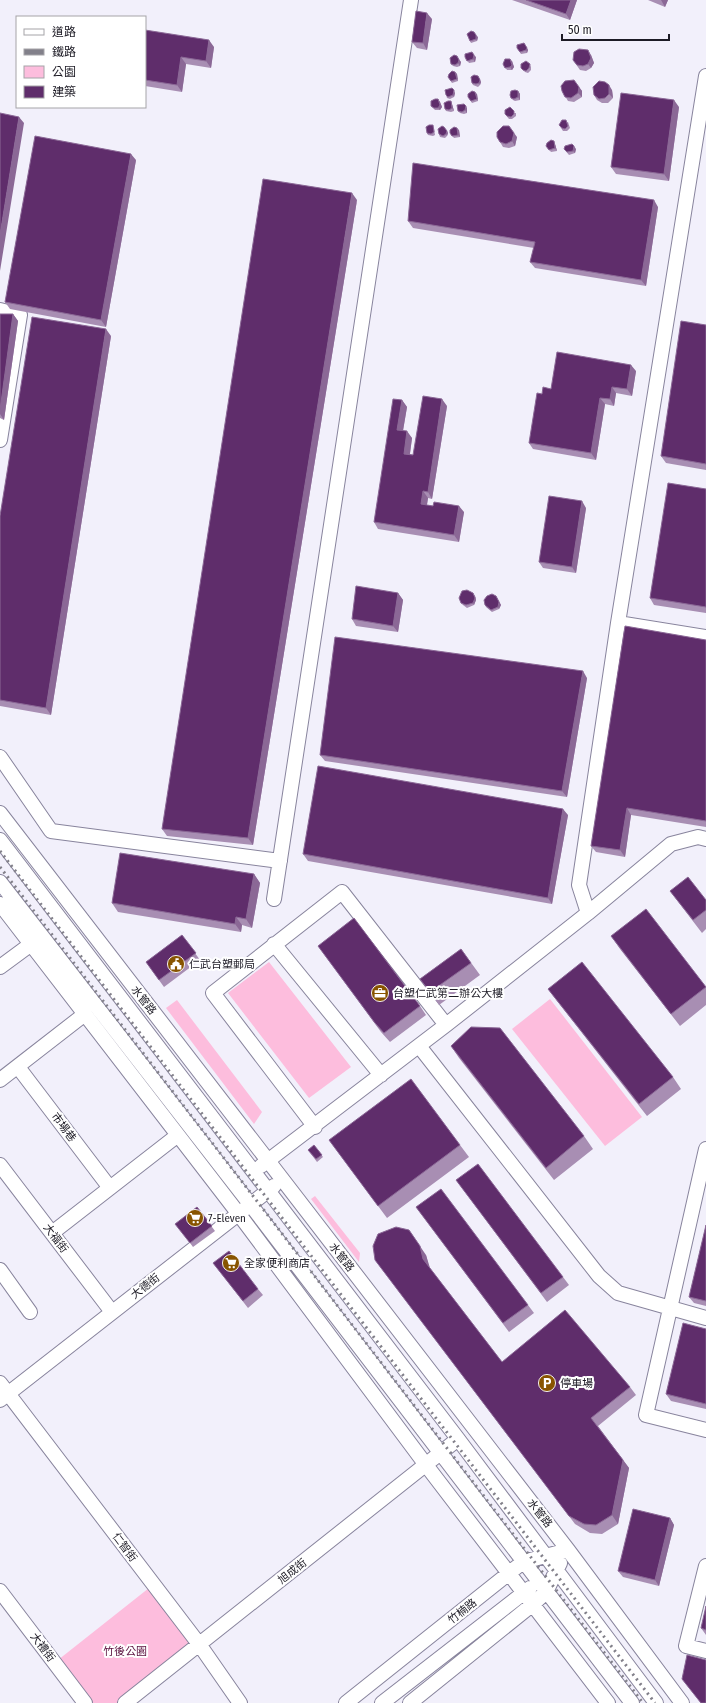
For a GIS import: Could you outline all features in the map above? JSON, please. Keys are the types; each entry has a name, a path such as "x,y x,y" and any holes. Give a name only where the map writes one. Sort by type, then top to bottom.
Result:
{"street":[{"path":"274,900 411,0"},
{"path":"588,913 579,885 618,623 706,76"},
{"path":"0,310 20,315 0,440"},
{"path":"618,623 706,637"},
{"path":"0,757 51,831 280,861"},
{"name":"水管路","path":"0,813 568,1550 682,1703"},
{"path":"253,1172 315,1127 446,1025 588,913 672,844 698,837 706,839"},
{"name":"水管路","path":"0,840 458,1439 656,1703"},
{"path":"0,882 85,1014 238,1213 426,1465 608,1703"},
{"path":"315,1127 213,993 274,944 342,892 446,1025"},
{"path":"0,904 36,940 250,1204 632,1703"},
{"path":"0,968 36,940"},
{"path":"274,944 381,1075"},
{"path":"0,1080 85,1014"},
{"path":"419,1046 599,1276 618,1293 706,1318"},
{"name":"市場巷","path":"18,1067 110,1188"},
{"path":"52,1233 178,1135"},
{"path":"706,1149 646,1415 706,1430"},
{"name":"大福街","path":"0,1165 112,1312"},
{"name":"大德街","path":"3,1392 112,1312 282,1180"},
{"path":"0,1270 30,1312"},
{"name":"仁智街","path":"3,1392 199,1644 240,1703"},
{"name":"旭成街","path":"125,1703 458,1439"},
{"path":"410,1703 542,1586 556,1570 568,1550"},
{"name":"竹楠路","path":"346,1703 510,1574 523,1562 568,1550"},
{"path":"706,1566 686,1646 706,1651"},
{"name":"大禮街","path":"0,1591 85,1703"},
{"path":"382,1703 528,1599"}],"green space":[{"path":"269,962 351,1067 309,1098 228,993"},
{"path":"550,999 642,1117 605,1146 512,1029"},
{"path":"177,1000 262,1112 254,1124 166,1008"},
{"path":"315,1196 360,1253 359,1262 311,1199"},
{"name":"竹後公園","path":"149,1588 193,1643 117,1703 93,1703 58,1660"}],"building":[{"path":"526,0 571,0 566,14"},
{"path":"416,11 427,13 423,43 412,42"},
{"path":"146,30 209,40 206,61 181,57 177,85 146,80"},
{"path":"471,31 476,35 476,39 470,41 467,34"},
{"path":"524,43 527,48 526,50 520,52 517,45"},
{"path":"579,49 588,50 591,58 588,64 583,66 577,65 573,60 574,52"},
{"path":"472,52 474,55 473,59 467,61 465,54"},
{"path":"454,55 457,56 459,60 455,65 451,64 450,58"},
{"path":"505,59 510,59 512,65 510,67 505,68 503,64"},
{"path":"526,61 530,64 526,71 521,68 521,64"},
{"path":"452,71 455,72 457,79 451,81 448,77"},
{"path":"474,75 478,76 480,80 479,83 472,83 471,77"},
{"path":"574,80 579,87 578,93 571,98 565,97 561,86 565,81"},
{"path":"599,81 605,82 609,85 609,94 605,98 599,99 594,95 593,87"},
{"path":"452,88 454,90 453,95 448,97 445,90"},
{"path":"472,91 475,92 477,99 471,101 468,94"},
{"path":"511,91 518,91 518,97 514,99 511,98 510,95"},
{"path":"621,93 674,100 664,174 611,167"},
{"path":"438,99 440,105 438,108 431,106 431,101"},
{"path":"451,101 452,108 449,110 445,109 444,103"},
{"path":"464,104 466,106 465,110 462,112 458,111 457,105"},
{"path":"510,107 514,111 514,114 511,117 505,114 505,110"},
{"path":"0,113 19,117 0,235"},
{"path":"562,120 566,120 568,126 565,129 559,125"},
{"path":"433,125 434,132 431,134 427,133 426,127"},
{"path":"442,126 447,131 443,136 439,134 438,129"},
{"path":"503,126 509,126 514,133 512,141 506,144 500,142 497,137 497,132"},
{"path":"454,127 457,128 458,135 452,136 450,130"},
{"path":"35,136 131,154 101,320 5,302"},
{"path":"551,140 554,141 555,148 549,150 546,146"},
{"path":"572,144 574,146 573,151 567,152 564,149 565,146"},
{"path":"413,163 654,200 641,280 530,262 535,242 408,221"},
{"path":"263,179 352,193 248,838 162,829"},
{"path":"0,314 13,314 0,410"},
{"path":"32,317 106,329 46,708 0,700 0,516"},
{"path":"681,321 706,325 706,464 661,456"},
{"path":"557,352 631,365 627,389 612,387 610,399 600,398 591,453 529,443 537,393 542,394 543,387 551,389"},
{"path":"423,396 442,399 428,492 423,491 421,504 433,506 434,502 459,506 454,535 374,522 393,399 402,400 397,430 407,431 404,454 413,455"},
{"path":"668,483 706,489 706,607 650,598"},
{"path":"549,496 582,501 572,567 539,562"},
{"path":"356,586 398,593 393,626 352,619"},
{"path":"467,590 473,593 475,598 473,603 466,605 461,603 459,598 462,591"},
{"path":"492,594 496,596 499,602 498,607 491,610 485,605 484,600 487,596"},
{"path":"625,626 706,640 706,821 627,808 620,850 591,846"},
{"path":"335,637 583,671 562,791 320,755"},
{"path":"318,766 563,809 548,898 303,854"},
{"path":"120,853 254,874 246,919 236,917 235,924 112,903"},
{"path":"688,877 706,900 706,910 693,920 670,891"},
{"path":"646,909 706,987 671,1014 611,936"},
{"name":"台塑仁武第二辦公大樓","path":"354,918 420,1006 384,1033 318,946"},
{"name":"仁武台塑郵局","path":"182,935 196,953 159,980 146,962"},
{"path":"461,949 471,963 430,992 420,979"},
{"path":"582,962 673,1077 639,1104 548,989"},
{"path":"471,1027 500,1028 584,1136 546,1168 451,1046"},
{"path":"411,1079 460,1145 378,1206 329,1140"},
{"path":"314,1145 322,1155 316,1159 308,1150"},
{"path":"478,1164 563,1277 541,1293 456,1180"},
{"path":"441,1189 528,1305 503,1323 416,1207"},
{"path":"197,1207 212,1226 190,1243 175,1224"},
{"path":"706,1225 706,1301 689,1297"},
{"name":"停車場","path":"396,1227 409,1230 420,1246 423,1259 502,1362 565,1310 630,1387 591,1418 623,1460 612,1515 596,1525 584,1524 569,1516 375,1260 373,1246 378,1234"},
{"path":"229,1251 258,1289 243,1301 213,1263"},
{"path":"683,1323 706,1329 706,1404 666,1394"},
{"path":"633,1509 670,1518 655,1580 618,1571"},
{"path":"706,1606 706,1630 701,1628"},
{"path":"687,1655 706,1660 706,1703 701,1703 682,1679"}],"railway":[{"path":"0,851 655,1703"},
{"path":"0,867 643,1703"}],"place":[{"name":"仁武台塑郵局","path":"176,964"},
{"name":"台塑仁武第二辦公大樓","path":"380,993"},
{"name":"7-Eleven","path":"195,1218"},
{"name":"全家便利商店","path":"231,1263"},
{"name":"停車場","path":"547,1383"}]}
